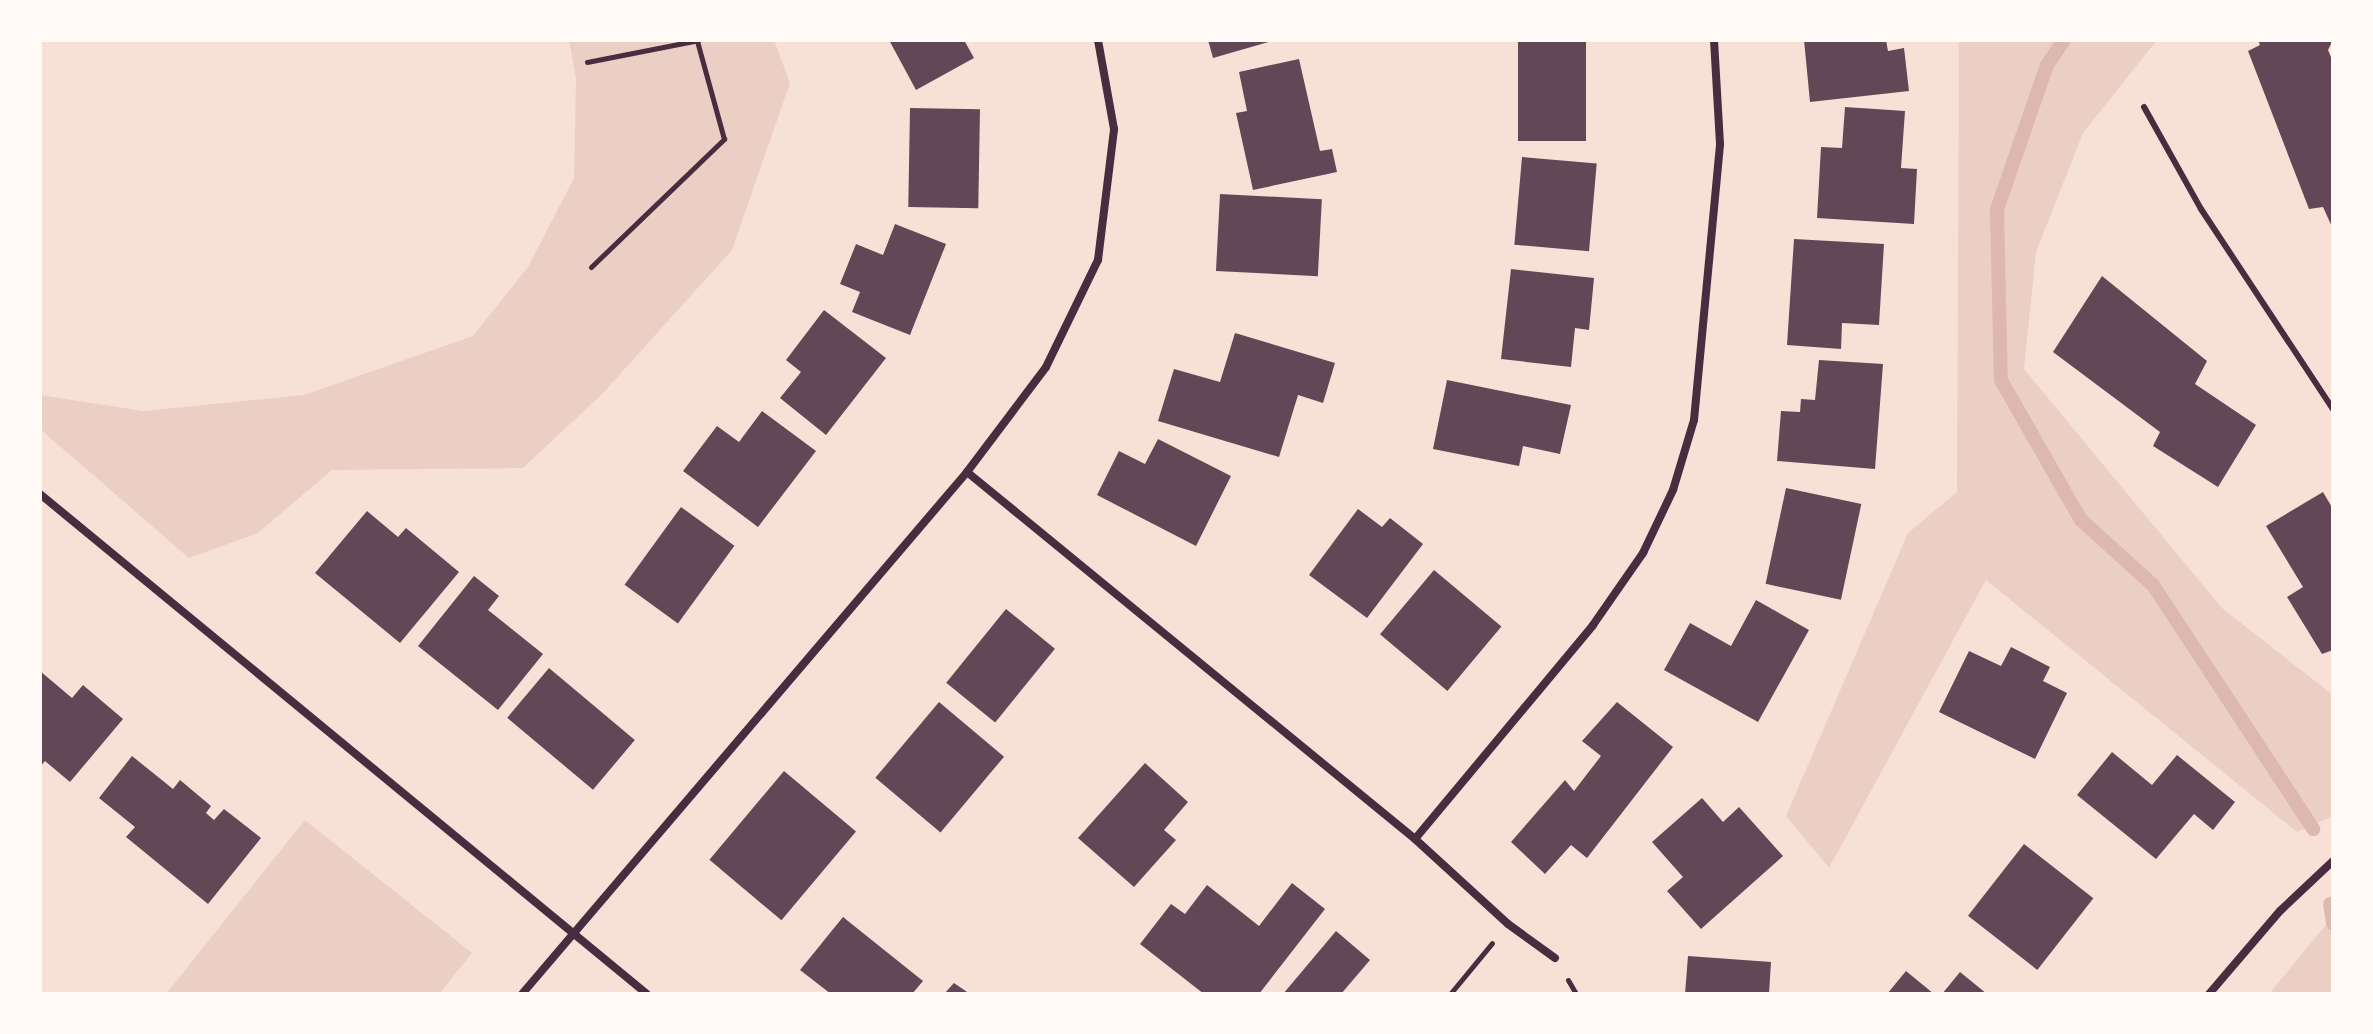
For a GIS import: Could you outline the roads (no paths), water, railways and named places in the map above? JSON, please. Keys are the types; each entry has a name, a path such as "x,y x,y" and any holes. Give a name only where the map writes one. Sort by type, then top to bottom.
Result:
{"street":[{"path":"522,994 967,472 1046,367 1098,260 1114,129 1098,40"},
{"path":"1415,839 1593,625 1643,553 1673,490 1694,420 1720,144 1714,40"},
{"path":"967,472 1415,839 1508,924 1555,958"},
{"path":"40,494 647,994"},
{"path":"2209,994 2280,911 2333,861"}],"lane":[{"path":"2144,107 2201,209 2333,409"}],"waterway":[{"path":"2064,40 2047,65 1997,209 2001,380 2081,520 2153,585 2313,829"},
{"path":"2330,904 2333,924"}]}
